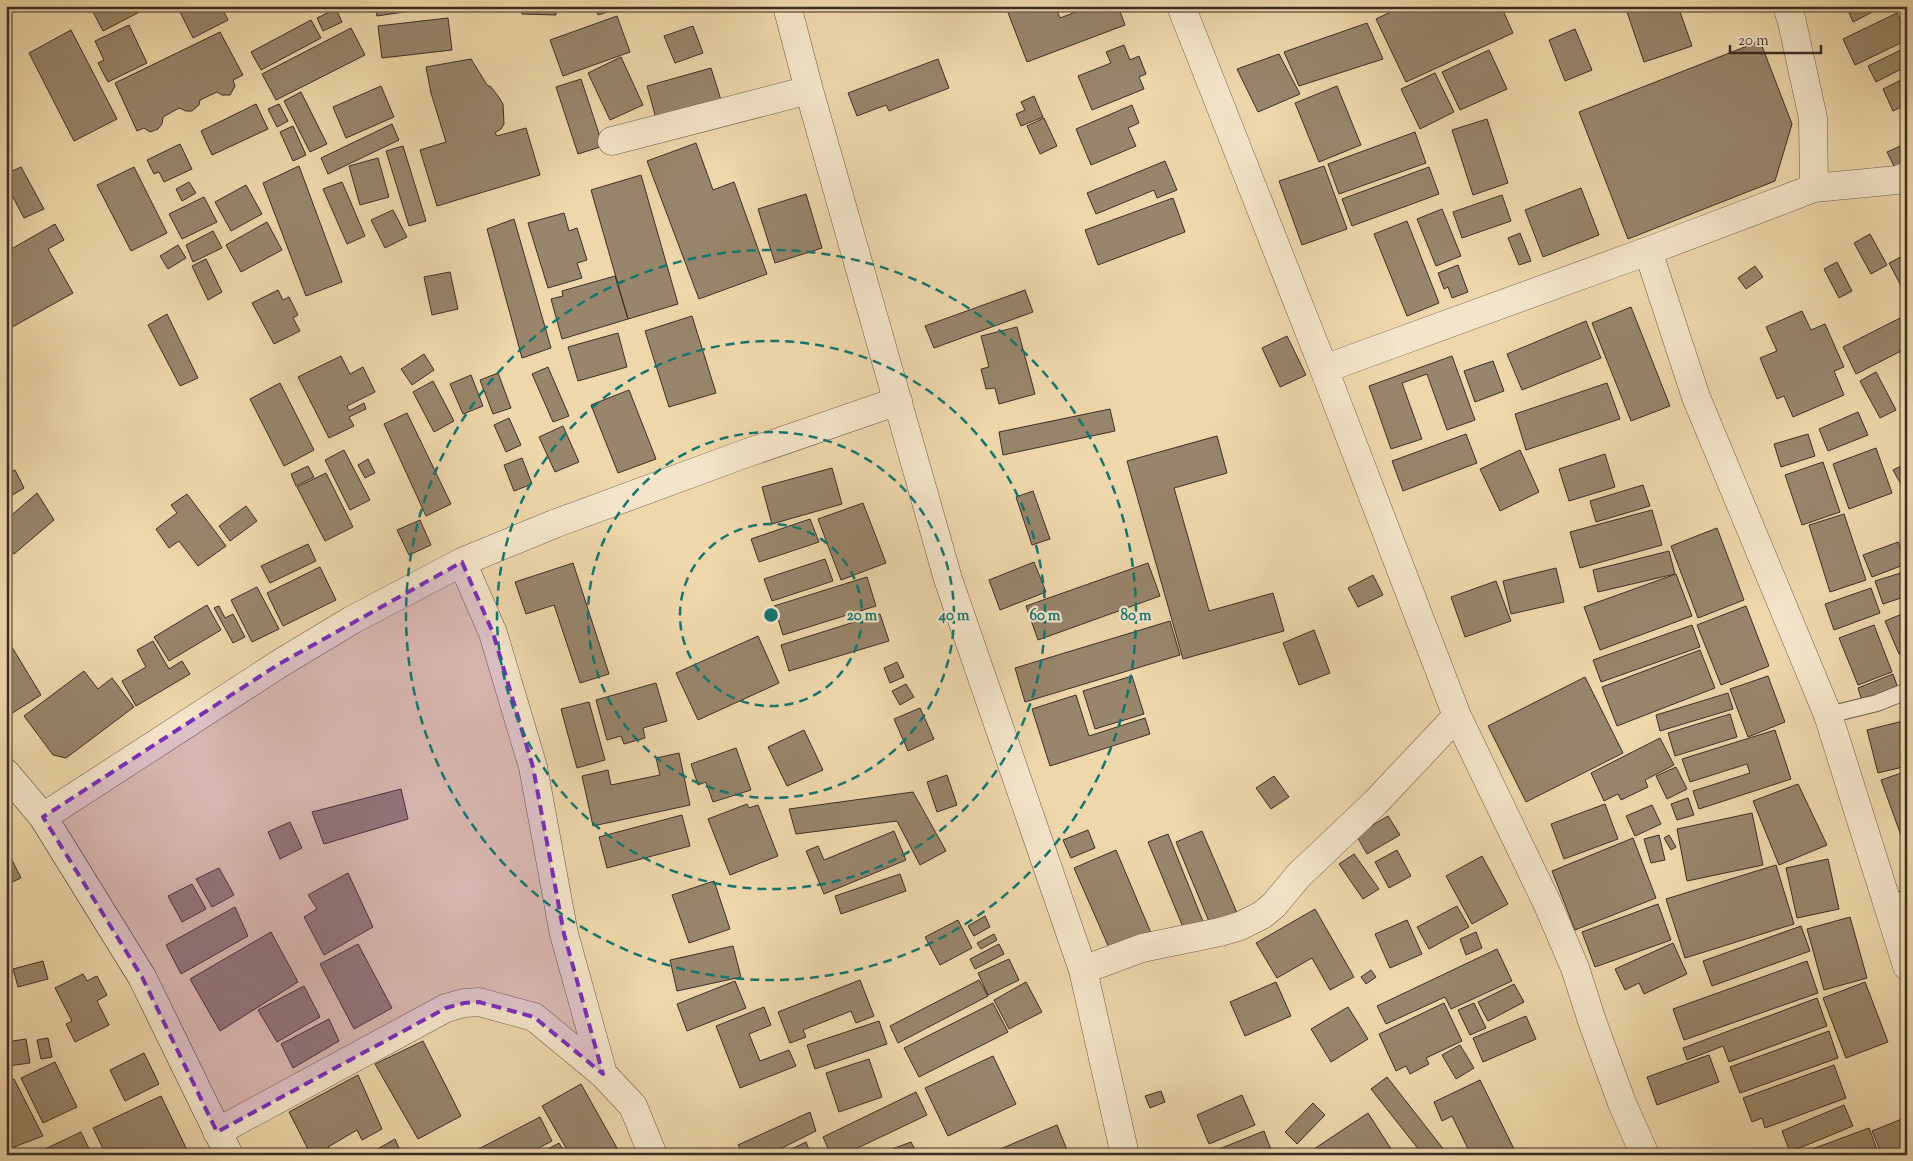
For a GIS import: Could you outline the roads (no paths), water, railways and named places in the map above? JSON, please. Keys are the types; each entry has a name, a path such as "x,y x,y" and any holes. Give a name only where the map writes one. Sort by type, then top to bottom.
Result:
{"street":[{"path":"787,6 809,90 948,579 1083,970 1125,1155"},
{"path":"1181,6 1324,369 1457,716 1548,905 1575,968 1622,1103 1645,1155"},
{"path":"1787,6 1813,118 1814,188"},
{"path":"612,141 809,90"},
{"path":"1324,369 1648,251 1814,188 1897,180 1907,176"},
{"path":"1648,251 1696,397 1828,715 1897,901 1907,966"},
{"path":"43,817 279,664 352,620 462,562 564,520 744,454 898,401"},
{"path":"462,562 493,633 533,766 564,934 603,1074"},
{"path":"1083,970 1142,948 1240,926 1262,915 1274,905 1298,875 1375,803 1457,716"},
{"path":"6,773 43,817 142,977 223,1144 446,1008 464,1003 479,1002 534,1017 603,1074 633,1106 653,1155"}],"lane":[{"path":"1828,715 1877,703 1907,691"}]}
